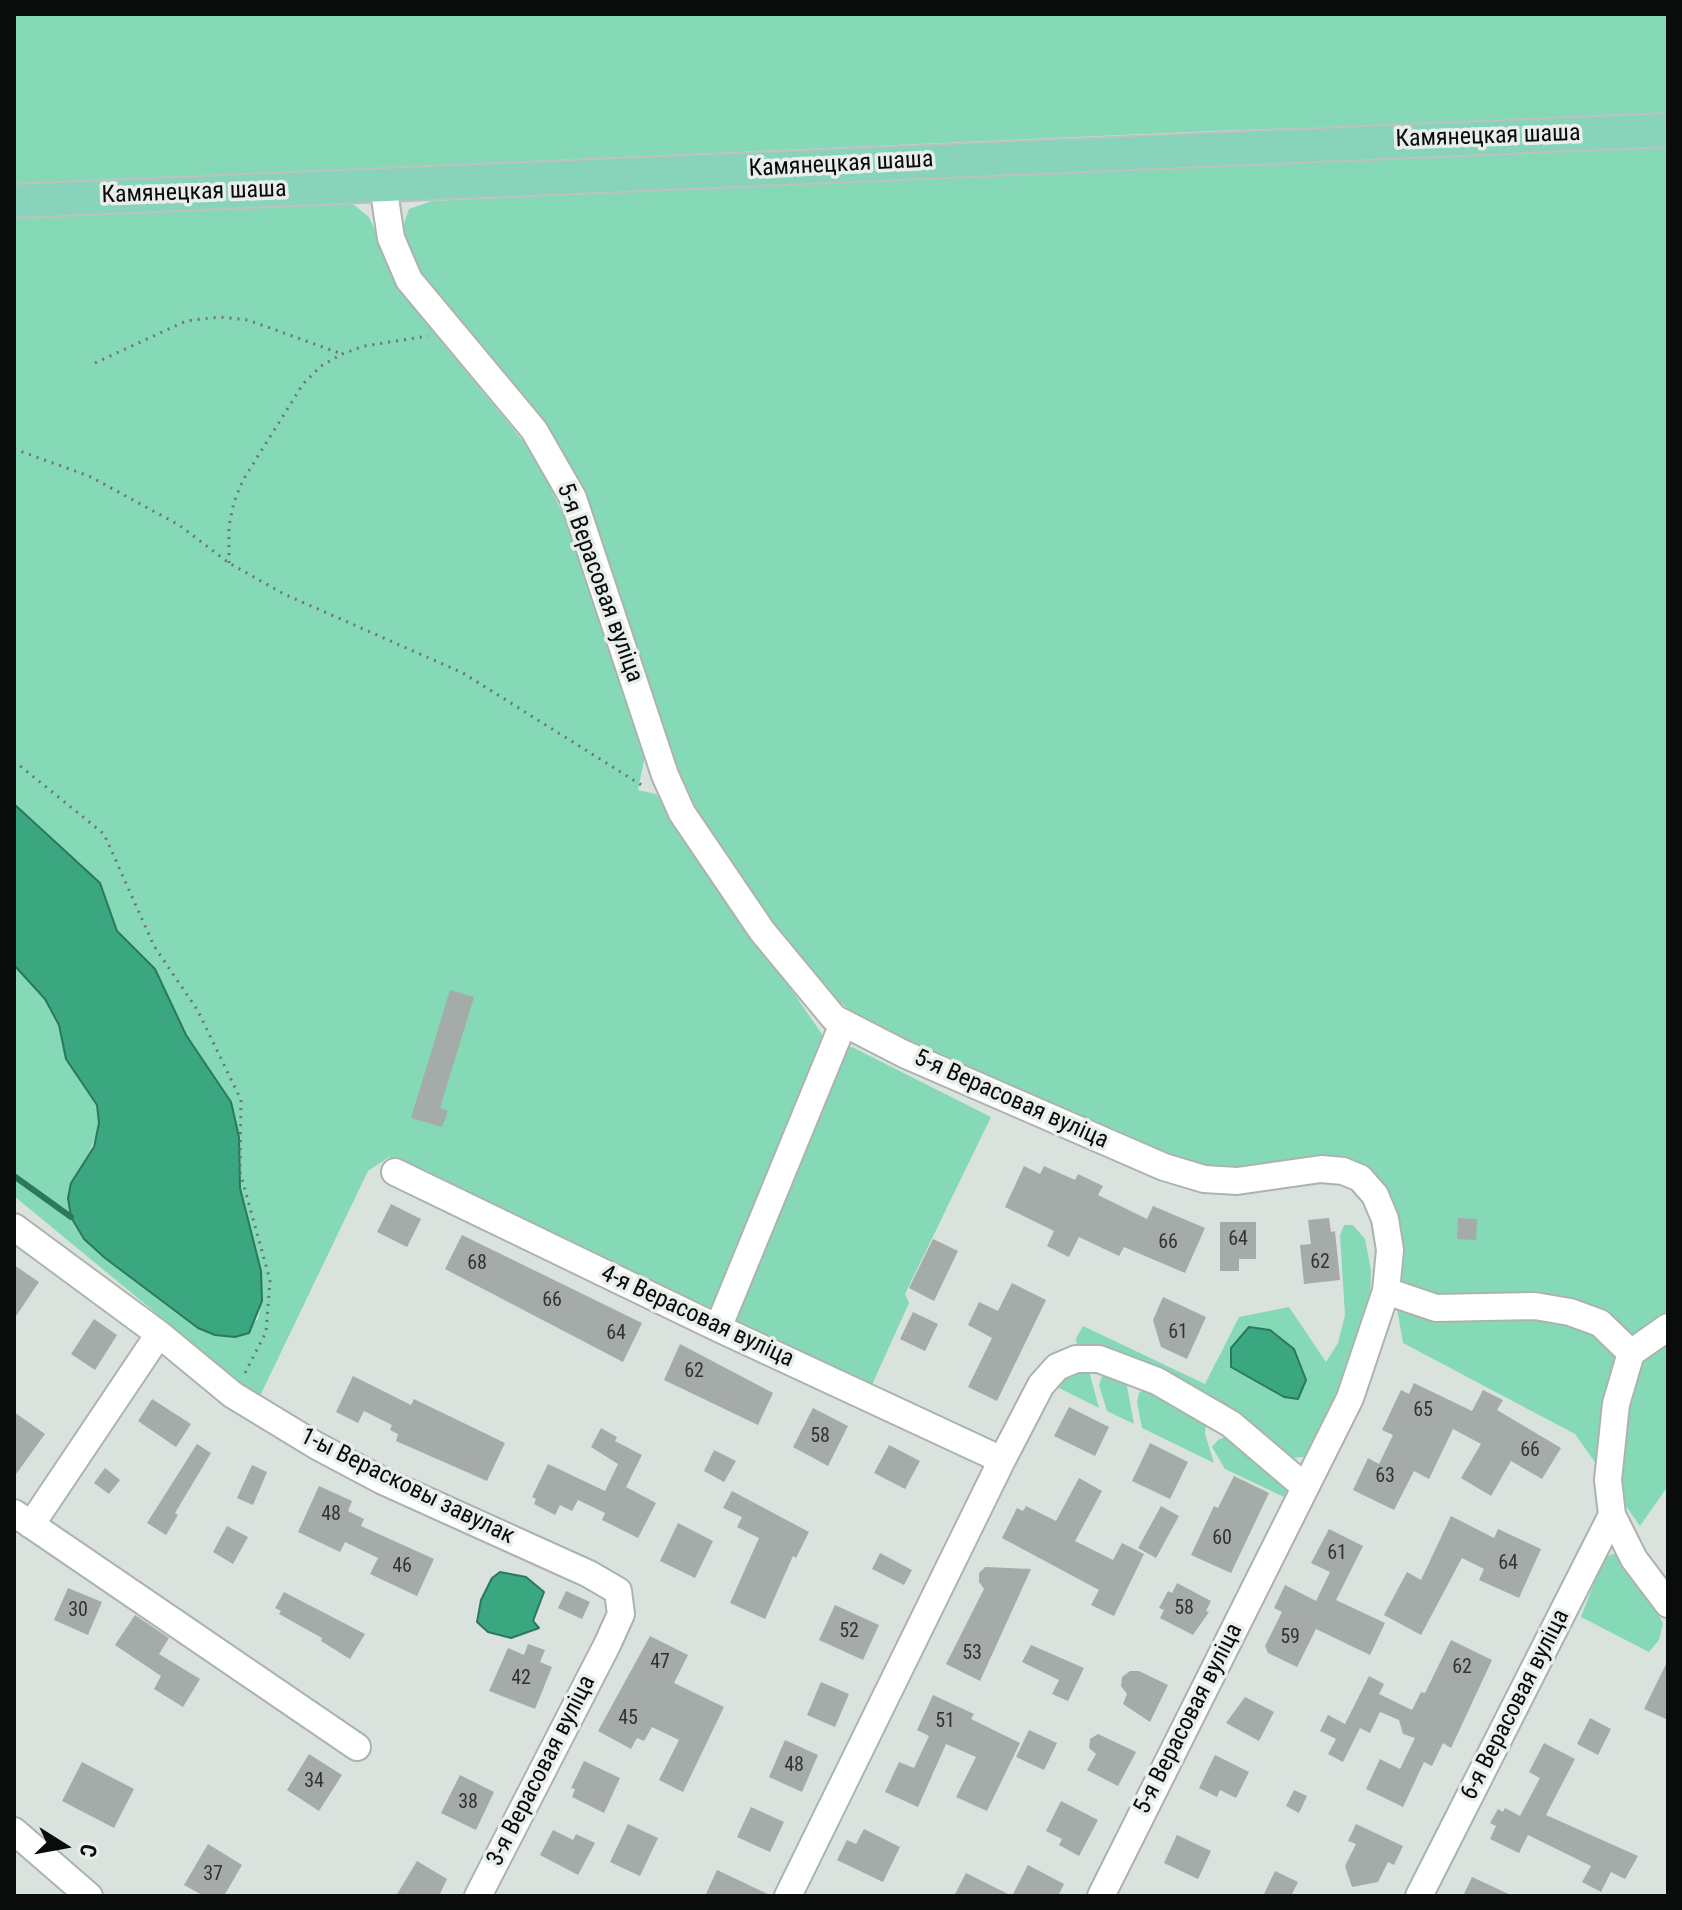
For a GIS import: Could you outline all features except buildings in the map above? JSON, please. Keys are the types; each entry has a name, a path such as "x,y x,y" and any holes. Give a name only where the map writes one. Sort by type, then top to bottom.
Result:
{"main road":[{"name":"Камянецкая шаша","path":"14,201 1668,130"}],"street":[{"name":"5-я Верасовая вуліца","path":"383,185 386,216 409,280 534,430 573,498 665,775 682,813 762,931 811,992 843,1024 1140,1157 1204,1179 1263,1179 1321,1169 1343,1171 1360,1178 1375,1195 1385,1219 1390,1250 1386,1291 1350,1398 1101,1896"},
{"path":"718,1328 843,1024"},
{"name":"4-я Верасовая вуліца","path":"395,1172 718,1328 1002,1460"},
{"name":"1-ы Верасковы завулак","path":"14,1227 159,1334 233,1395 317,1446 383,1481 606,1582 618,1591 622,1603 607,1645"},
{"path":"1386,1291 1436,1308 1535,1306 1570,1312 1600,1323 1631,1353"},
{"path":"1668,1327 1631,1353 1611,1434 1608,1480 1612,1515 1634,1559 1668,1604"},
{"path":"159,1334 23,1519 357,1747"},
{"path":"788,1896 1002,1460 1048,1375 1067,1362 1088,1358 1110,1362 1166,1386 1214,1413 1305,1487"},
{"name":"6-я Верасовая вуліца","path":"1419,1896 1612,1515"},
{"name":"3-я Верасовая вуліца","path":"478,1896 607,1645"},
{"path":"14,1831 89,1896"}],"path":[{"path":"95,363 186,321 219,317 248,320 342,354"},
{"path":"229,563 229,526 243,480 303,384 321,366 364,346 452,332"},
{"path":"14,449 89,476 179,525 229,563 284,594 463,673 644,786"},
{"path":"14,761 104,834 154,946 198,1011 241,1100 240,1172 270,1280 266,1332 233,1395"}],"shaded area":[{"path":"14,14 1668,14 1668,116 1213,131 14,184"},
{"path":"1668,145 1668,1486 1640,1526 1575,1434 1403,1343 1374,1176 1241,1172 1171,1160 907,1041 852,1012 832,995 782,938 708,834 679,770 580,486 531,406 427,282 410,251 403,226 409,209 432,201"},
{"path":"354,205 369,217 407,300 533,453 569,526 645,756 638,790 656,794 824,1037 715,1310 702,1311 389,1157 368,1171 259,1398 14,1196 14,965 45,999 59,1025 66,1059 97,1105 99,1123 71,1217 84,1239 198,1328 235,1337 258,1319 262,1301 261,1271 240,1188 239,1137 231,1102 186,1035 155,969 117,931 100,883 14,804 14,216"},
{"path":"14,804 100,883 117,931 155,969 186,1035 231,1102 239,1137 240,1188 261,1271 262,1301 249,1333 235,1337 215,1335 198,1328 105,1258 84,1239 71,1217 68,1198 71,1183 94,1147 99,1123 97,1105 66,1059 59,1025 45,999 14,965"},
{"path":"846,1047 852,1047 991,1117 905,1294 909,1303 871,1387 740,1325 734,1316"},
{"path":"1344,1225 1353,1225 1365,1239 1371,1270 1370,1309 1350,1374 1311,1454 1291,1458 1077,1347 1076,1338 1083,1326 1205,1384 1239,1317 1289,1307 1326,1362 1338,1343 1345,1315 1340,1235"},
{"path":"1249,1327 1270,1330 1294,1349 1306,1380 1298,1399 1284,1397 1231,1367 1231,1348"},
{"path":"1063,1371 1089,1371 1099,1408 1051,1384"},
{"path":"1103,1373 1126,1381 1134,1424 1107,1411 1099,1385"},
{"path":"1146,1388 1206,1424 1205,1434 1214,1463 1142,1428 1137,1402 1139,1393"},
{"path":"1227,1436 1289,1487 1289,1496 1307,1508 1225,1469 1212,1447"},
{"path":"1616,1553 1627,1559 1663,1623 1659,1640 1649,1652 1581,1617 1604,1557"},
{"path":"500,1572 526,1577 544,1592 533,1621 539,1628 511,1638 488,1632 477,1622 481,1600 492,1578"}],"waterway":[{"path":"14,1176 71,1217"}]}
